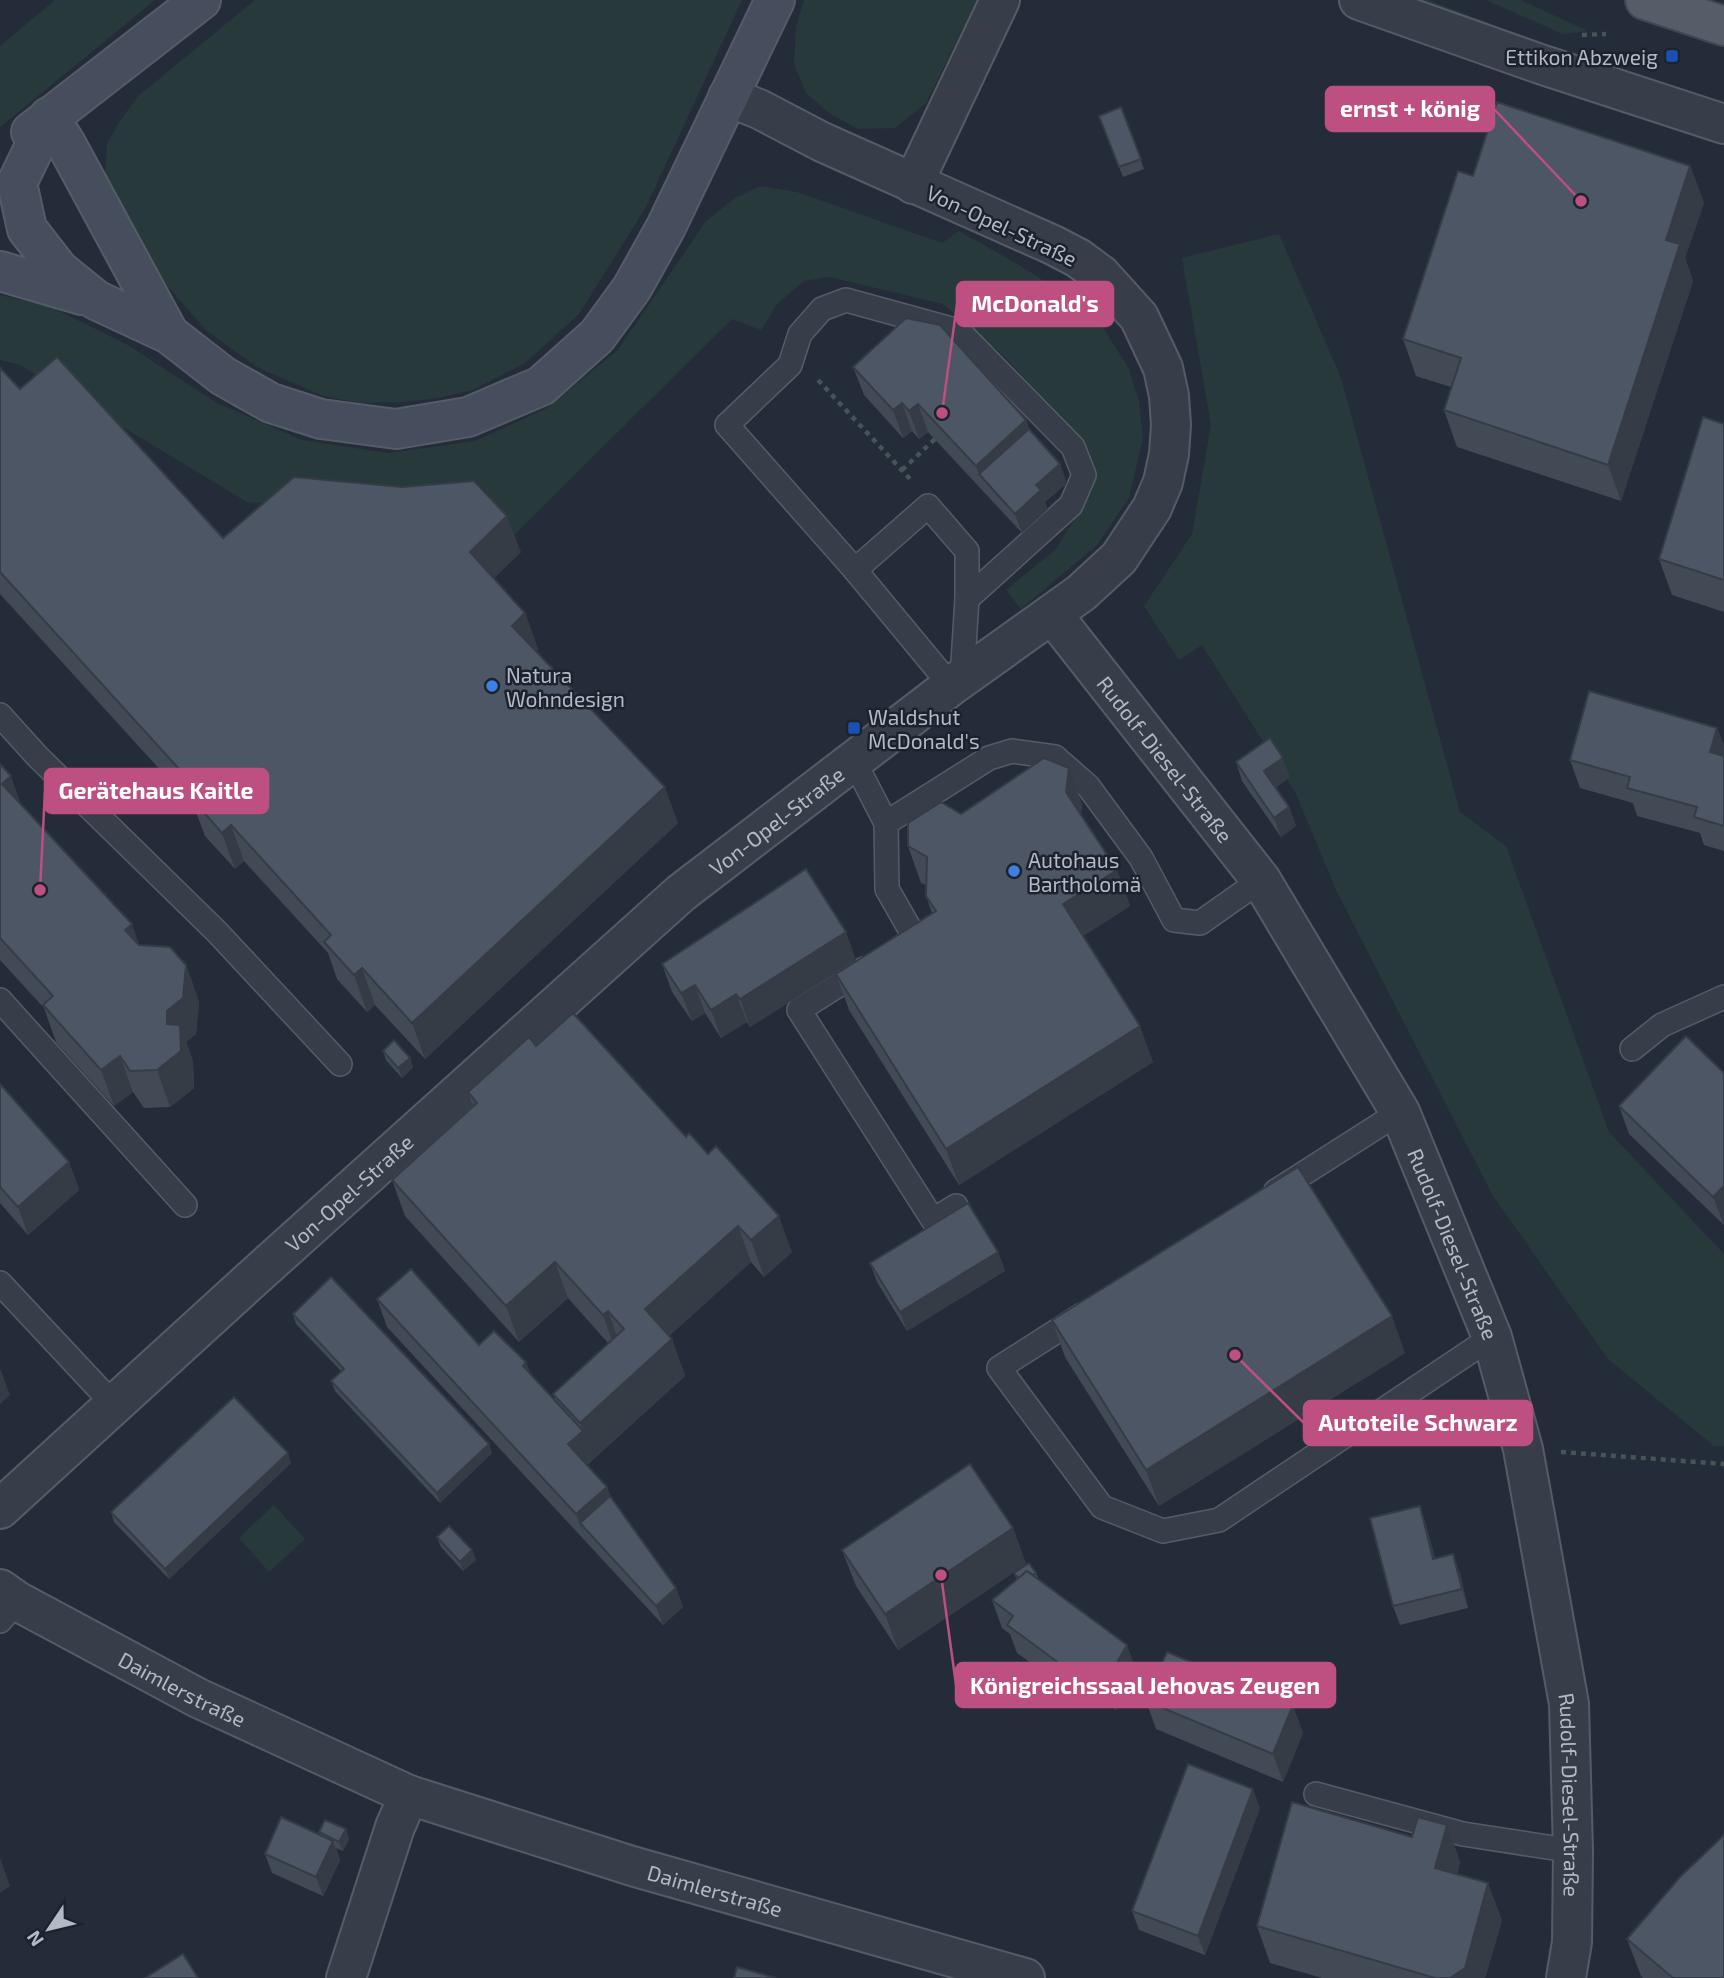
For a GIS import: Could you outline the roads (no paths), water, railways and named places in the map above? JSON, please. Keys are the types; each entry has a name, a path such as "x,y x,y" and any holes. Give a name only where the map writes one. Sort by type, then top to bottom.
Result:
{"main road":[{"path":"0,159 49,117 201,0"},
{"path":"0,271 96,300 169,334 223,376 271,403 320,419 396,429 467,417 541,386 597,336 632,288 666,228 775,0"},
{"path":"1646,0 1724,26"},
{"path":"49,117 18,183 27,229 59,270 96,300"},
{"path":"49,117 169,334"}],"street":[{"path":"913,184 1000,0"},
{"path":"1359,0 1540,64 1724,124"},
{"name":"Von-Opel-Straße","path":"0,1509 681,893 956,682 1081,593 1119,558 1152,508 1163,482 1169,454 1169,396 1163,368 1139,317 1101,275 1053,245 913,184 759,109 728,97"},
{"name":"Rudolf-Diesel-Straße","path":"1052,614 1261,880 1400,1112 1492,1337 1523,1449 1569,1704 1573,1851 1572,1942 1566,1978"},
{"name":"Daimlerstraße","path":"6,1604 198,1698 408,1795 632,1866 1025,1978"},
{"path":"346,1978 408,1795"}],"lane":[{"path":"956,682 727,425 792,359 800,334 822,309 846,300 959,331 1073,447 1084,475 1071,505 967,599"},
{"path":"855,570 928,506 967,551 967,599 956,682"},
{"path":"0,715 37,756 217,932 340,1064"},
{"path":"886,823 989,758 1012,751 1055,757 1088,786 1141,858 1174,920 1200,923 1261,880"},
{"path":"853,761 886,823 887,889 915,938 799,1010 933,1220 956,1206"},
{"path":"1632,1049 1662,1025 1724,996"},
{"path":"0,1000 185,1205"},
{"path":"1262,1200 1400,1112"},
{"path":"0,1283 115,1406"},
{"path":"1102,1302 999,1368 1102,1507 1163,1531 1219,1520 1492,1337"},
{"path":"1316,1794 1463,1834 1573,1851"}],"place":[{"name":"Ettikon Abzweig","path":"1672,56"},
{"name":"ernst + könig","path":"1581,201"},
{"name":"McDonald's","path":"942,413"},
{"name":"Natura Wohndesign","path":"492,686"},
{"name":"Waldshut McDonald's","path":"854,728"},
{"name":"Autohaus Bartholomä","path":"1014,871"},
{"name":"Gerätehaus Kaitle","path":"40,890"},
{"name":"Autoteile Schwarz","path":"1235,1355"},
{"name":"Königreichssaal Jehovas Zeugen","path":"941,1575"}]}
